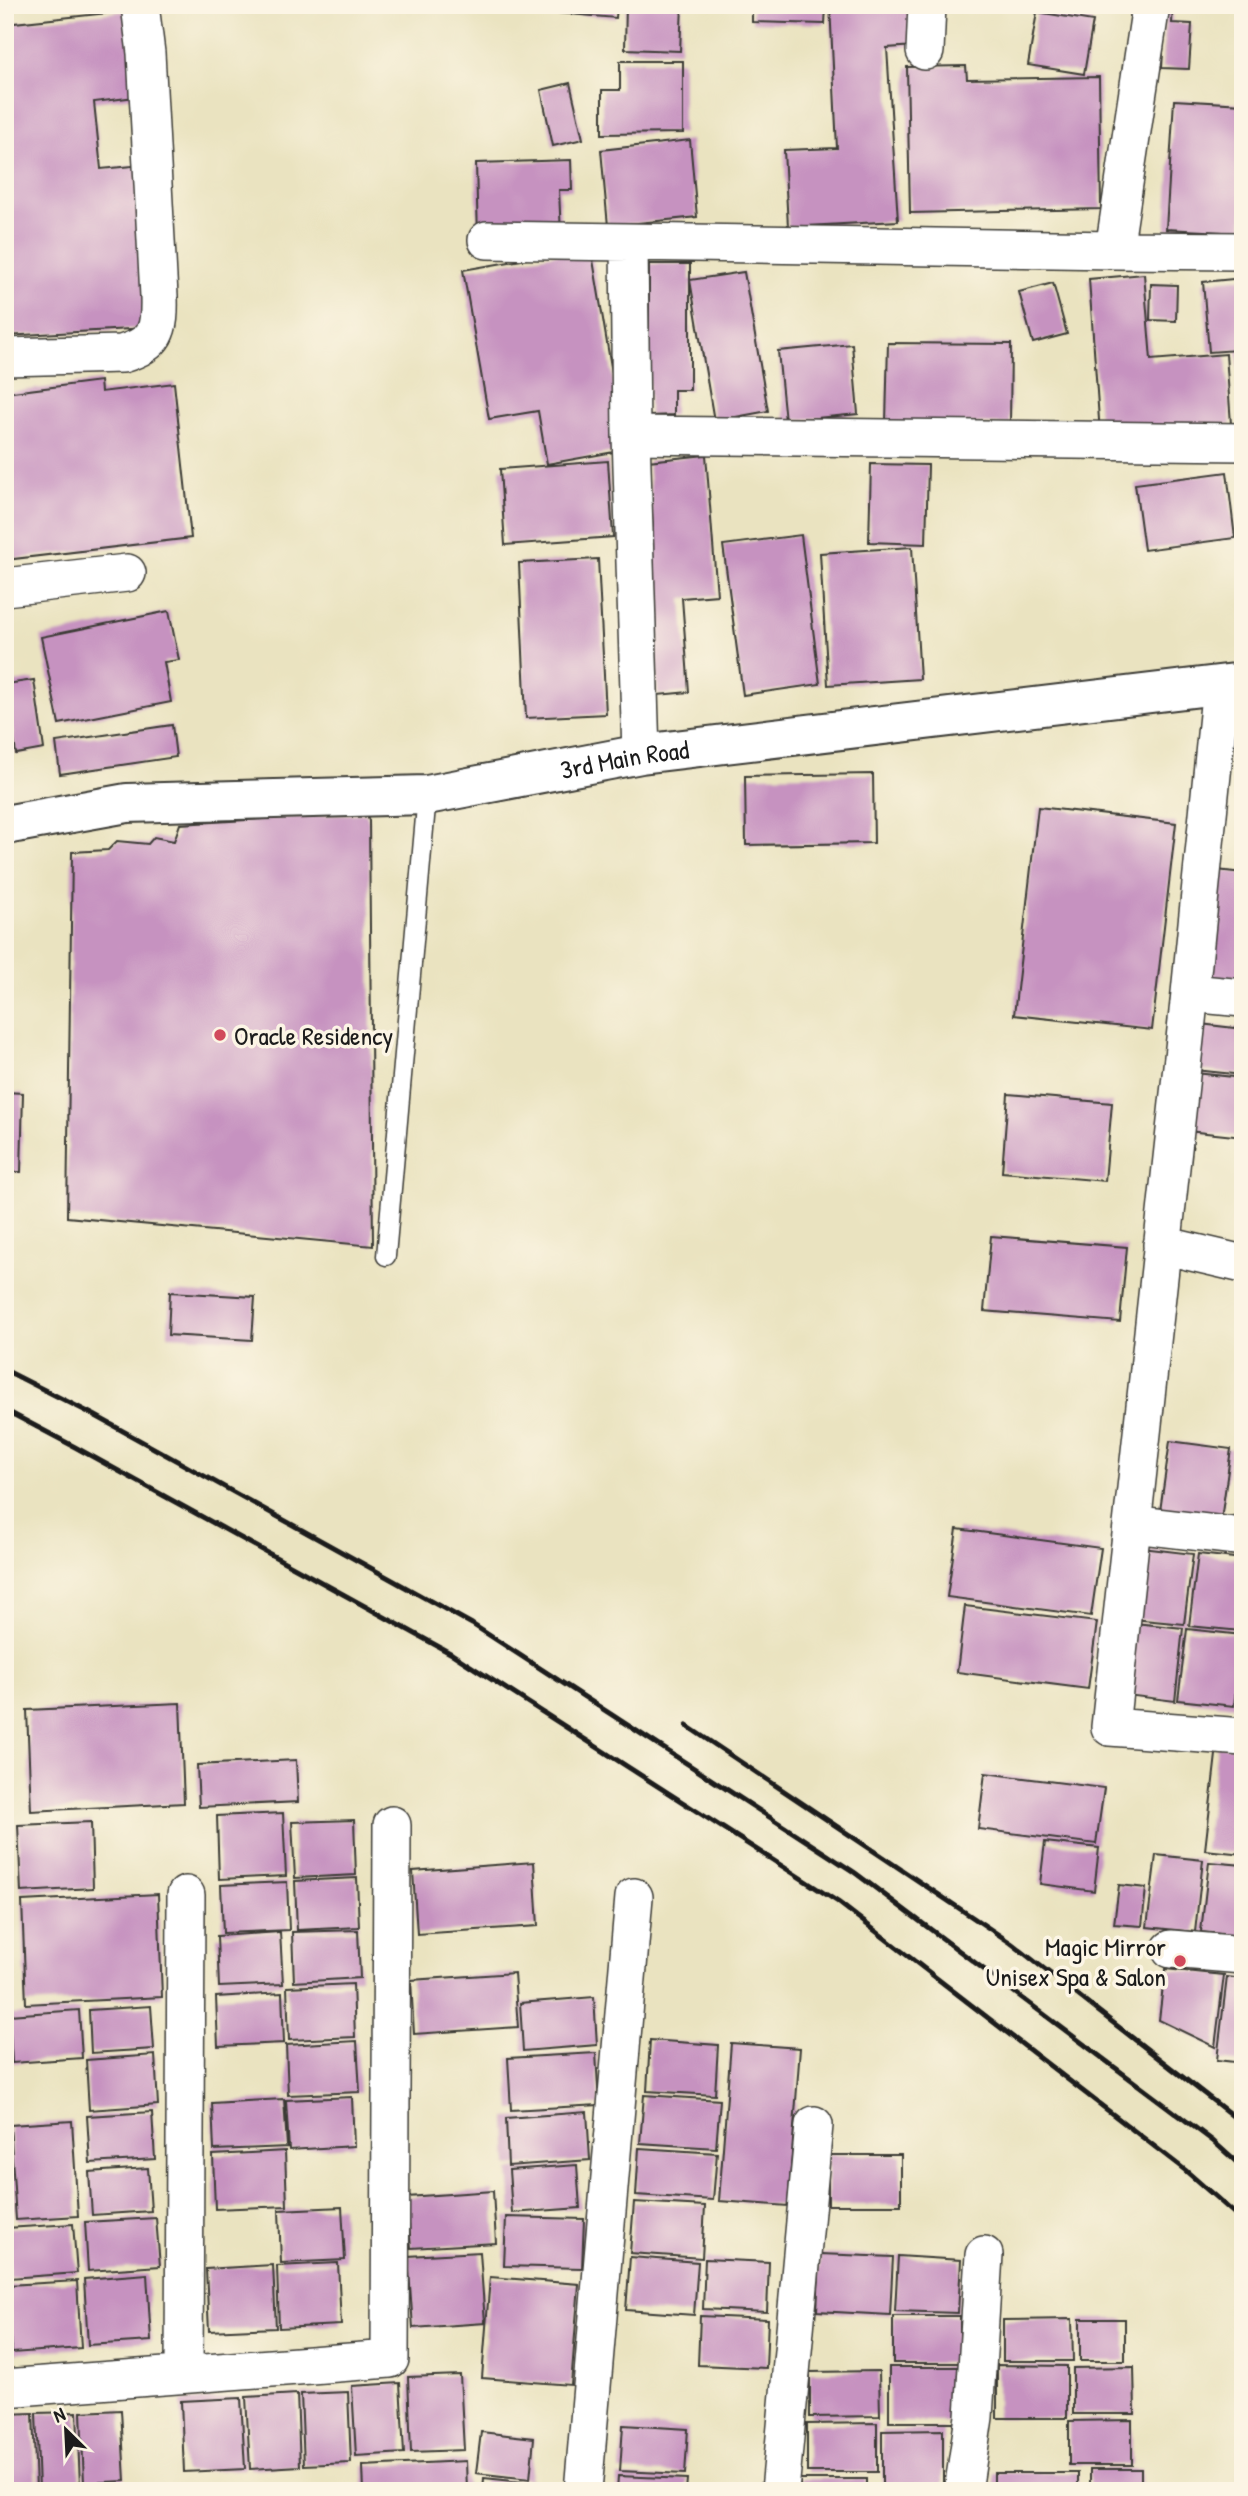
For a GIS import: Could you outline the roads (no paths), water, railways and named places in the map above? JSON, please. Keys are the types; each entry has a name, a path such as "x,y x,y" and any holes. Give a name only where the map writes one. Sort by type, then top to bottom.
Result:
{"street":[{"path":"5,357 122,354 139,349 154,337 159,315 159,296 146,53 140,5"},
{"path":"925,51 927,5"},
{"path":"1114,250 1152,5"},
{"path":"487,240 1243,251"},
{"path":"629,243 641,754"},
{"path":"632,435 1243,442"},
{"path":"5,587 127,573"},
{"path":"1232,684 1190,993 1110,1727 1243,1737"},
{"name":"3rd Main Road","path":"5,825 127,803 427,795 641,754 1232,684"},
{"path":"1190,993 1243,998"},
{"path":"1162,1245 1243,1264"},
{"path":"1132,1524 1243,1537"},
{"path":"5,2388 390,2359 391,1825"},
{"path":"184,2374 186,1895"},
{"path":"583,2491 634,1897"},
{"path":"1171,1949 1243,1955"},
{"path":"780,2491 814,2125"},
{"path":"963,2491 974,2417 985,2255"}],"lane":[{"path":"386,1256 427,795"}],"railway":[{"path":"5,1370 94,1415 472,1624 854,1872 1213,2141 1243,2168"},
{"path":"5,1410 452,1654 838,1902 1185,2170 1243,2221"},
{"path":"687,1726 1011,1943 1243,2124"}],"place":[{"name":"Oracle Residency","path":"220,1035"},
{"name":"Magic Mirror Unisex Spa & Salon","path":"1180,1961"}]}
